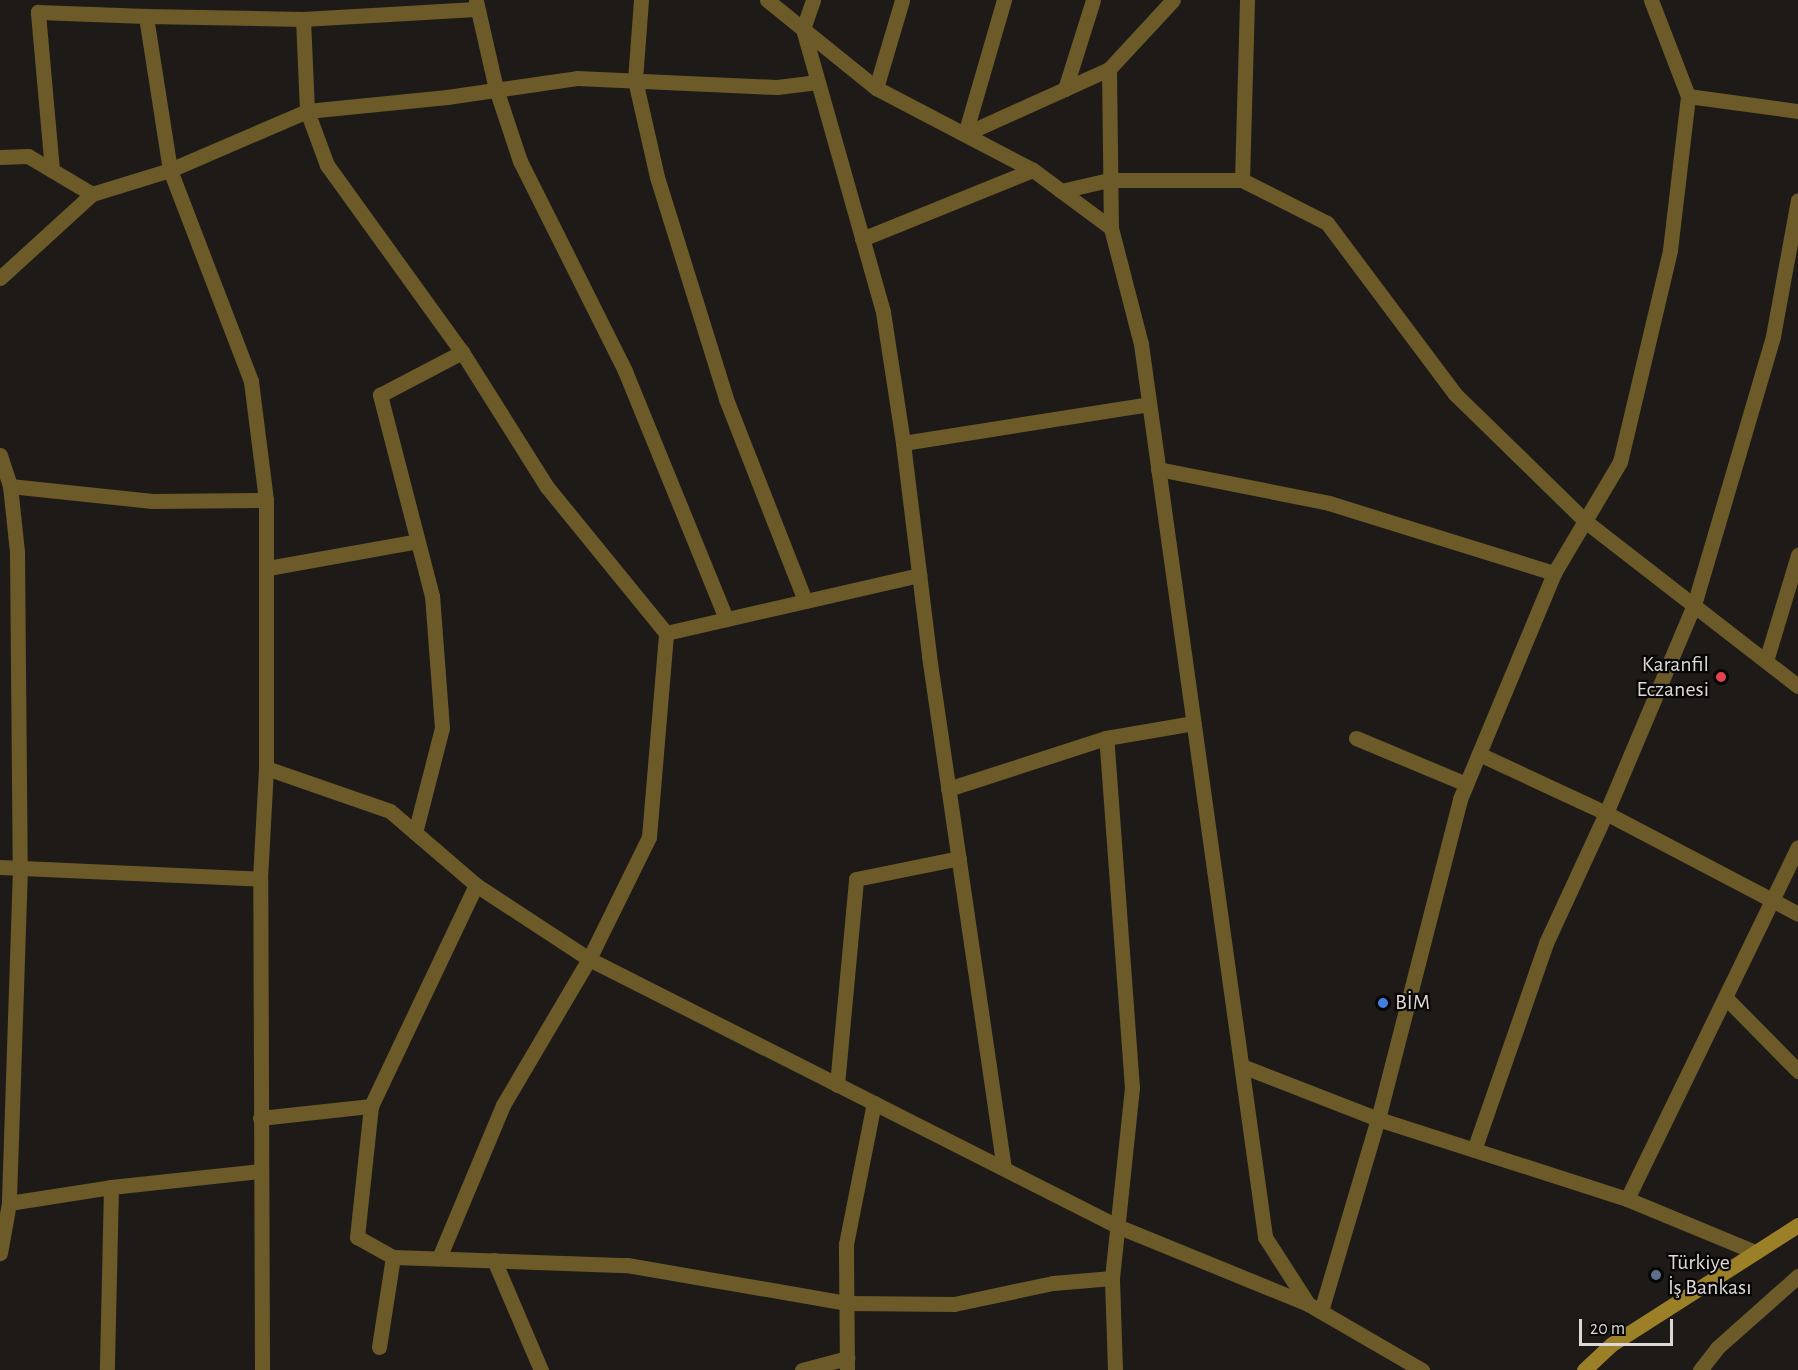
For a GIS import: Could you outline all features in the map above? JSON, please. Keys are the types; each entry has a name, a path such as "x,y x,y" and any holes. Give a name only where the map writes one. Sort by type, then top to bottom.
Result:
{"main road":[{"path":"1584,1370 1612,1344 1798,1225"}],"street":[{"path":"641,0 635,80 657,177 726,399 805,600"},
{"path":"767,0 876,88 1033,170 1110,228"},
{"path":"813,0 803,29 883,312 903,443 948,789 1004,1168"},
{"path":"876,88 902,0"},
{"path":"965,134 1004,0"},
{"path":"1065,89 1093,0"},
{"path":"965,134 1109,69 1173,0"},
{"path":"1242,180 1247,0"},
{"path":"1314,1307 1378,1119 1426,924 1466,784 1554,573 1620,462 1670,250 1689,96 1651,0"},
{"path":"52,170 38,12 303,19 476,5 496,89 520,161 625,371 726,619"},
{"path":"146,16 170,170 251,381 266,500 268,568 266,768 260,879 262,1370"},
{"path":"303,19 307,111 327,165 462,352 547,487 666,633 649,837 589,959 503,1105 439,1258"},
{"path":"1109,69 1110,228 1141,344 1265,1237 1314,1307"},
{"path":"0,278 92,194 170,170 307,111 447,98 577,78 777,87 818,82"},
{"path":"1689,96 1798,111"},
{"path":"0,157 28,156 92,194"},
{"path":"862,239 1033,170"},
{"path":"1061,191 1109,180 1242,180 1327,223 1455,394 1585,521 1798,686"},
{"path":"1474,1150 1546,943 1606,813 1694,605 1773,336 1798,200"},
{"path":"415,833 442,728 432,596 380,394 462,352"},
{"path":"903,443 1149,404"},
{"path":"0,455 10,486 17,552 20,868 9,1203 0,1253"},
{"path":"1158,469 1329,503 1554,573"},
{"path":"10,486 152,501 266,500"},
{"path":"268,568 418,541"},
{"path":"1766,661 1798,555"},
{"path":"666,633 919,575"},
{"path":"948,789 1106,738 1194,723"},
{"path":"1106,738 1131,1088 1112,1278 1115,1370"},
{"path":"1356,738 1466,784"},
{"path":"1479,754 1606,813 1798,914"},
{"path":"266,768 390,811 476,885 589,959 1117,1226 1314,1307 1422,1370"},
{"path":"1627,1199 1798,847"},
{"path":"837,1085 856,879 959,858"},
{"path":"0,867 260,879"},
{"path":"476,885 371,1106 357,1237 393,1257 627,1265 846,1303 954,1304 1053,1283 1112,1278"},
{"path":"1726,998 1798,1071"},
{"path":"1242,1066 1378,1119 1627,1199 1755,1252"},
{"path":"802,1370 847,1364 846,1244 874,1103"},
{"path":"260,1118 371,1106"},
{"path":"9,1203 111,1187 261,1171"},
{"path":"107,1370 111,1187"},
{"path":"379,1347 393,1257"},
{"path":"494,1260 541,1370"},
{"path":"1700,1370 1718,1347 1798,1276"}],"place":[{"name":"Karanfil Eczanesi","path":"1721,677"},
{"name":"BİM","path":"1383,1003"},
{"name":"Türkiye İş Bankası","path":"1656,1275"}]}
